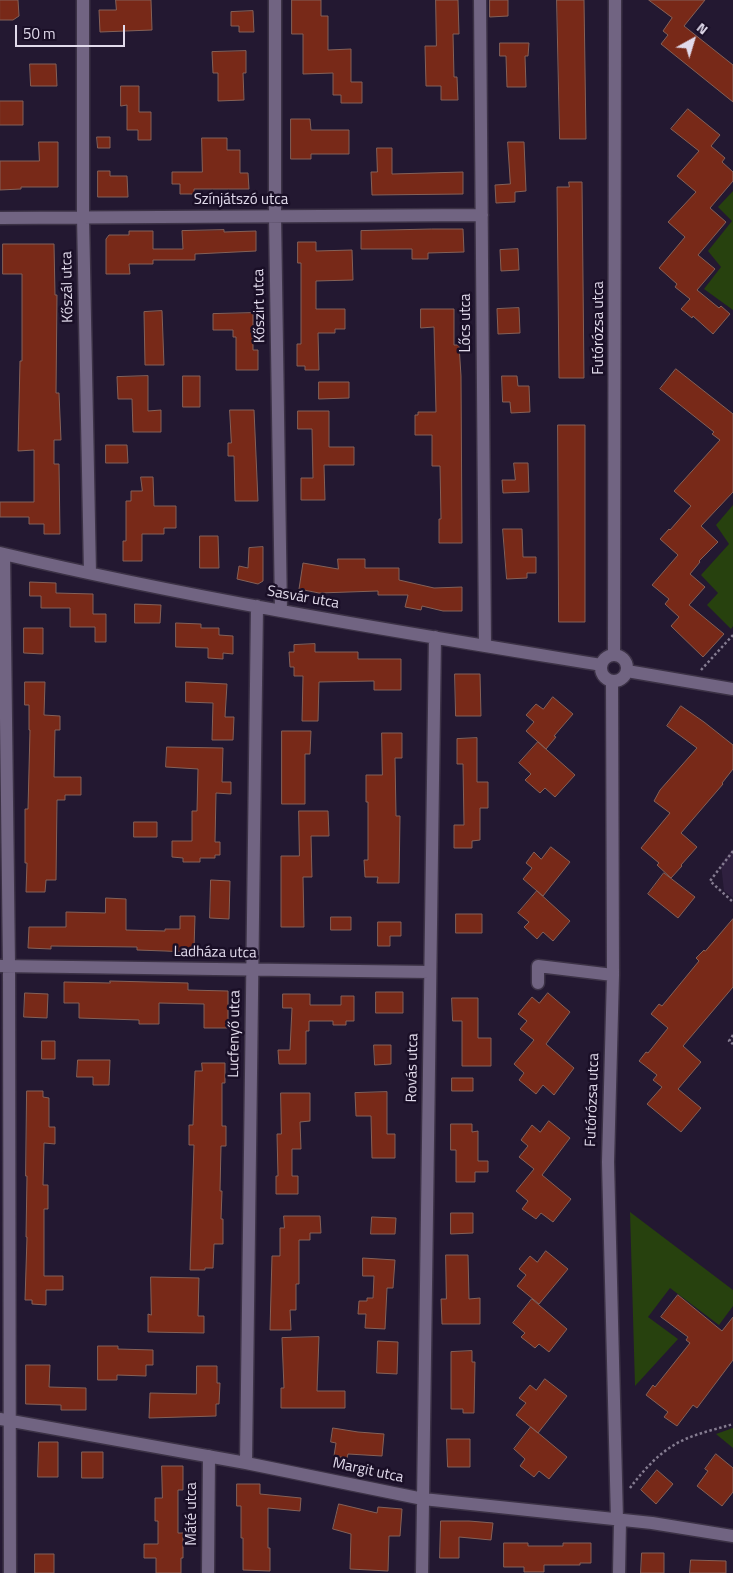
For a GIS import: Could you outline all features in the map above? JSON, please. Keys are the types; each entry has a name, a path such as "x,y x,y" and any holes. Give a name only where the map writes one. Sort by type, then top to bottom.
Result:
{"street":[{"name":"Kőszál utca","path":"83,0 83,217 90,573"},
{"name":"Kőszirt utca","path":"275,0 275,216 281,611"},
{"name":"Lőcs utca","path":"480,0 485,646"},
{"name":"Futórózsa utca","path":"614,655 615,0"},
{"name":"Színjátszó utca","path":"0,218 482,215"},
{"path":"2,554 5,966 4,1419 10,1573"},
{"name":"Sasvár utca","path":"2,554 281,611 601,665"},
{"name":"Lucfenyő utca","path":"246,1462 257,606"},
{"name":"Rovás utca","path":"422,1573 435,637"},
{"path":"614,655 624,660 627,671 620,680 612,681 605,677 601,670 601,665 604,659 614,655"},
{"path":"627,671 733,690"},
{"name":"Futórózsa utca","path":"612,681 613,975 608,1162 619,1573"},
{"name":"Ladháza utca","path":"5,966 430,972"},
{"path":"538,983 538,966 613,975"},
{"name":"Margit utca","path":"4,1419 246,1462 423,1499 618,1521 652,1523 733,1536"},
{"name":"Máté utca","path":"208,1573 209,1456"}],"path":[{"path":"690,682 733,635"},
{"path":"733,851 710,881 733,902"},
{"path":"733,1035 729,1040 733,1044"},
{"path":"617,1502 644,1471 674,1445 694,1436 733,1424"}],"shaded area":[{"path":"733,849 733,898 724,891 721,864"}],"green space":[{"path":"733,191 733,310 704,289 721,267 708,251 732,221 718,207"},
{"path":"733,505 733,626 731,629 707,605 718,593 701,575 729,544 716,525"},
{"path":"630,1212 733,1290 733,1306 719,1325 670,1288 648,1317 678,1339 635,1386"},
{"path":"733,1428 733,1448 716,1434"}],"building":[{"path":"0,0 18,0 19,16 13,20 0,20"},
{"path":"116,0 151,0 152,30 100,32 99,10 116,10"},
{"path":"292,0 321,0 321,16 328,16 328,50 351,49 351,82 362,82 362,103 341,103 341,95 333,95 333,73 303,74 303,34 292,34"},
{"path":"436,0 458,0 459,34 453,34 454,77 457,77 458,100 441,100 441,86 426,86 425,46 436,46"},
{"path":"490,0 508,0 508,16 490,17"},
{"path":"557,0 584,0 586,139 560,139"},
{"path":"649,0 705,0 684,26 733,65 733,102 661,44 668,35 663,31 672,18"},
{"path":"253,11 254,32 239,32 239,26 231,26 231,12"},
{"path":"500,43 529,43 528,56 525,56 526,87 507,87 506,56 500,56"},
{"path":"246,51 246,73 243,73 244,100 218,101 218,73 213,73 212,52"},
{"path":"30,64 56,64 57,86 31,86"},
{"path":"121,86 139,86 139,112 151,112 151,140 138,140 138,130 127,130 127,105 121,106"},
{"path":"0,101 23,101 23,125 0,125"},
{"path":"688,109 720,135 711,146 725,158 722,162 733,172 733,181 710,208 726,222 698,255 715,269 697,290 719,308 721,306 730,314 713,334 693,316 692,318 681,309 690,299 675,287 677,284 659,268 685,237 668,222 696,192 677,176 699,151 671,129"},
{"path":"291,119 310,119 311,130 349,130 349,154 311,154 311,159 291,159"},
{"path":"97,137 110,137 110,148 98,148"},
{"path":"202,138 227,138 227,150 240,150 240,173 248,173 249,189 194,189 194,194 180,194 180,184 172,184 172,172 202,172"},
{"path":"39,142 58,142 58,187 21,187 21,189 0,190 0,161 39,161"},
{"path":"508,142 524,142 526,191 515,192 515,202 496,203 495,185 510,184"},
{"path":"377,148 392,148 392,174 463,172 463,194 372,195 371,172 377,172"},
{"path":"98,171 110,171 110,176 127,176 128,197 98,197"},
{"path":"569,182 582,182 584,378 559,378 557,187 569,187"},
{"path":"463,229 464,252 428,253 428,259 412,259 412,249 361,249 361,231"},
{"path":"224,230 224,232 256,231 256,251 195,254 195,260 153,260 153,264 129,264 130,274 106,274 106,239 109,235 129,235 129,231 153,231 153,249 183,249 182,231"},
{"path":"298,242 316,242 316,251 352,250 353,280 316,281 316,309 345,309 345,329 335,329 335,333 318,333 319,370 305,370 305,366 297,366 297,344 301,344 301,263 298,263"},
{"path":"3,244 54,244 55,295 57,295 56,393 59,393 61,440 54,440 54,464 59,464 60,534 44,534 44,524 29,524 29,517 0,517 0,502 34,502 34,450 18,451 20,361 22,361 22,274 3,274"},
{"path":"518,249 519,270 501,271 500,250"},
{"path":"519,308 520,333 498,334 497,309"},
{"path":"421,309 454,309 454,345 459,345 461,376 462,543 439,543 439,519 441,519 440,466 432,466 432,435 415,435 415,415 418,415 418,412 436,412 434,327 421,328"},
{"path":"162,311 164,365 145,365 144,312"},
{"path":"253,313 253,350 258,350 258,370 236,370 236,337 233,337 233,330 213,330 213,314"},
{"path":"676,369 733,414 733,492 701,526 718,542 699,561 690,574 705,587 689,605 724,634 703,657 671,626 679,617 665,604 669,599 652,585 678,555 660,539 691,506 674,491 720,440 712,434 714,432 660,389"},
{"path":"148,376 148,411 161,410 161,432 133,432 132,399 118,399 117,377"},
{"path":"183,376 200,376 200,407 183,407"},
{"path":"502,376 517,376 518,386 529,386 530,412 511,413 510,402 503,402"},
{"path":"319,382 349,382 349,398 319,399"},
{"path":"230,410 254,410 258,501 235,501 234,456 228,456 228,443 231,443"},
{"path":"298,411 329,411 329,447 354,447 354,465 324,465 325,500 301,500 301,478 313,478 312,429 298,429"},
{"path":"558,425 585,425 585,622 559,622"},
{"path":"106,445 127,445 128,463 106,463"},
{"path":"514,463 528,463 529,492 503,493 502,480 515,480"},
{"path":"141,477 153,477 154,506 176,506 176,528 164,528 164,534 142,534 142,561 123,561 123,541 126,541 126,501 131,501 131,491 142,491"},
{"path":"503,529 522,529 523,557 536,557 536,573 527,573 527,578 507,579"},
{"path":"200,536 218,536 219,568 200,568"},
{"path":"263,547 263,581 258,584 237,579 239,566 248,568 249,548"},
{"path":"338,559 365,559 365,568 399,568 399,580 434,588 462,587 462,611 443,611 422,606 421,610 405,607 408,595 378,595 378,591 319,593 299,589 303,563 338,569"},
{"path":"30,582 56,583 56,593 93,594 93,614 106,614 106,642 95,642 95,627 70,627 70,608 41,608 41,596 30,596"},
{"path":"135,604 161,605 160,623 135,623"},
{"path":"176,623 201,624 201,628 219,628 219,635 233,636 233,654 223,653 223,659 208,658 208,648 176,647"},
{"path":"24,628 43,628 43,654 24,653"},
{"path":"315,644 315,652 358,652 358,659 401,659 401,690 374,690 374,681 319,682 318,721 302,721 303,676 294,676 294,667 290,667 289,652 294,652 294,645"},
{"path":"455,674 480,674 481,716 456,716"},
{"path":"25,682 45,682 44,715 60,716 60,730 55,730 54,777 81,777 81,795 65,795 65,800 57,800 56,880 46,880 45,892 26,892 25,809 28,809 30,730 29,705 25,705"},
{"path":"186,682 227,684 225,717 234,717 233,740 212,740 213,703 186,702"},
{"path":"553,697 573,714 554,736 556,737 546,749 526,731 534,722 526,715 536,704 543,709"},
{"path":"681,706 733,745 733,769 723,784 681,833 697,847 671,878 657,865 659,863 641,848 670,813 654,801 660,790 697,748 667,726"},
{"path":"282,731 311,731 310,754 305,754 305,804 282,804"},
{"path":"382,733 402,733 402,758 395,758 396,816 400,816 399,883 377,883 378,877 365,877 364,860 368,860 366,775 382,775"},
{"path":"477,738 477,782 488,782 488,808 480,808 480,840 472,841 472,848 454,848 454,825 464,825 463,764 457,764 457,739"},
{"path":"538,742 575,775 555,797 545,788 540,793 525,780 531,774 519,763"},
{"path":"167,747 223,748 222,782 231,782 231,794 216,793 215,842 220,842 220,855 215,855 215,858 200,858 200,862 183,862 183,858 172,857 172,841 192,841 192,811 197,811 198,769 166,767"},
{"path":"299,811 328,811 329,836 311,836 312,877 303,877 304,927 281,927 281,856 299,856"},
{"path":"134,822 157,822 157,837 134,837"},
{"path":"551,847 570,862 543,896 523,879 532,868 526,863 534,852 541,859"},
{"path":"664,873 695,897 678,918 648,894"},
{"path":"211,880 230,881 229,919 210,918"},
{"path":"537,891 570,921 553,941 543,932 537,939 524,927 529,922 518,913"},
{"path":"106,898 126,899 126,930 165,931 165,929 180,929 180,916 195,916 194,949 187,949 187,952 137,950 137,947 51,946 51,949 28,948 29,927 66,927 66,912 105,913"},
{"path":"456,914 482,914 482,933 456,933"},
{"path":"331,917 351,917 351,930 331,930"},
{"path":"733,919 733,987 683,1046 701,1062 678,1089 701,1108 681,1132 647,1104 662,1087 653,1080 657,1075 639,1061 668,1028 651,1014 659,1004 662,1006 699,961 696,958 705,951"},
{"path":"378,922 401,922 401,936 390,936 390,946 378,946"},
{"path":"110,981 188,983 188,990 228,991 228,1028 204,1028 204,1004 159,1003 159,1024 139,1024 139,1020 79,1018 79,1003 64,1003 64,982 110,983"},
{"path":"376,992 403,992 403,1013 376,1013"},
{"path":"25,993 48,994 47,1018 24,1017"},
{"path":"548,993 570,1012 546,1044 574,1068 554,1095 543,1085 536,1094 519,1080 524,1073 514,1064 534,1040 520,1029 527,1021 518,1014 532,997 539,1003"},
{"path":"283,994 310,994 310,1005 341,1005 341,996 354,996 354,1021 346,1021 346,1025 333,1025 333,1021 309,1021 309,1031 306,1031 306,1064 279,1064 278,1050 290,1050 292,1008 283,1008"},
{"path":"452,998 478,998 478,1038 491,1038 491,1066 462,1066 462,1021 453,1021"},
{"path":"42,1041 55,1041 55,1059 42,1059"},
{"path":"374,1045 391,1045 391,1064 375,1065"},
{"path":"78,1060 110,1060 109,1085 93,1085 93,1077 77,1077"},
{"path":"202,1063 225,1063 225,1083 222,1083 222,1126 226,1126 226,1146 221,1146 220,1191 222,1191 221,1219 223,1219 223,1244 214,1244 213,1268 190,1270 194,1145 189,1145 189,1125 193,1125 195,1071 202,1071"},
{"path":"452,1078 473,1078 473,1091 452,1091"},
{"path":"27,1091 43,1091 43,1097 49,1098 49,1127 55,1127 55,1144 44,1143 43,1185 48,1185 48,1209 44,1209 44,1276 63,1276 63,1290 46,1290 46,1305 32,1304 32,1300 25,1300"},
{"path":"387,1092 387,1134 395,1134 395,1158 372,1158 371,1116 356,1116 355,1093"},
{"path":"281,1093 310,1093 310,1121 300,1122 301,1149 292,1149 292,1176 298,1176 298,1194 276,1194 276,1176 278,1176 277,1134 281,1134"},
{"path":"549,1121 570,1138 542,1175 571,1199 553,1222 541,1213 536,1219 522,1209 528,1201 516,1191 534,1169 519,1157 528,1146 521,1140 532,1125 540,1132"},
{"path":"451,1124 472,1124 472,1132 478,1131 478,1161 488,1161 488,1172 475,1172 475,1182 456,1182 456,1150 451,1150"},
{"path":"451,1213 473,1213 473,1233 451,1234"},
{"path":"284,1216 320,1216 321,1233 310,1233 310,1240 299,1240 299,1284 296,1284 296,1310 290,1310 291,1330 270,1330 272,1256 280,1256 280,1228 284,1228"},
{"path":"372,1217 396,1218 395,1234 371,1234"},
{"path":"546,1251 568,1269 539,1304 517,1286 526,1275 519,1269 530,1256 537,1262"},
{"path":"446,1255 468,1255 469,1299 480,1298 480,1324 442,1324 441,1299 446,1299"},
{"path":"363,1258 395,1260 393,1288 387,1288 385,1329 365,1328 366,1314 358,1314 359,1301 367,1301 367,1298 373,1298 374,1276 363,1276"},
{"path":"151,1277 199,1278 198,1316 204,1316 204,1333 148,1332 148,1314 151,1315"},
{"path":"678,1295 722,1331 733,1317 733,1360 697,1408 693,1405 677,1426 664,1417 668,1412 646,1395 653,1385 655,1387 690,1343 686,1340 688,1337 661,1317"},
{"path":"532,1299 567,1329 549,1352 539,1344 535,1348 521,1337 525,1333 513,1323"},
{"path":"319,1337 317,1391 345,1391 345,1408 281,1408 281,1388 284,1388 282,1338"},
{"path":"378,1341 398,1342 397,1374 377,1373"},
{"path":"98,1346 118,1346 118,1349 153,1350 153,1365 146,1365 146,1376 117,1375 117,1380 98,1380"},
{"path":"472,1351 472,1362 475,1362 474,1413 463,1413 463,1409 451,1409 451,1352"},
{"path":"26,1365 50,1365 49,1387 86,1388 86,1410 61,1410 61,1405 26,1404"},
{"path":"197,1366 217,1366 217,1383 220,1383 219,1404 216,1404 216,1416 149,1418 150,1393 196,1394"},
{"path":"545,1379 567,1396 538,1433 516,1415 526,1403 519,1398 530,1385 536,1390"},
{"path":"531,1427 567,1457 549,1479 539,1471 534,1477 520,1466 525,1459 514,1449"},
{"path":"333,1428 384,1434 382,1456 348,1454 347,1458 334,1456 336,1443 331,1442"},
{"path":"447,1439 470,1439 470,1467 448,1467"},
{"path":"39,1442 58,1442 58,1477 38,1477"},
{"path":"82,1452 103,1452 103,1478 82,1478"},
{"path":"716,1454 733,1468 733,1492 722,1506 697,1486 708,1471 705,1469"},
{"path":"162,1466 183,1466 183,1490 178,1490 178,1533 183,1533 181,1573 156,1573 156,1558 144,1558 144,1544 158,1544 155,1498 162,1498"},
{"path":"657,1470 673,1484 656,1504 641,1490"},
{"path":"237,1484 260,1484 260,1494 301,1498 300,1511 268,1508 270,1571 243,1570 241,1506 237,1506"},
{"path":"339,1504 377,1513 378,1507 402,1509 400,1536 389,1536 388,1571 350,1569 351,1534 333,1529"},
{"path":"441,1521 493,1523 491,1540 459,1537 459,1558 440,1558"},
{"path":"504,1543 528,1543 528,1546 563,1546 563,1543 591,1543 591,1563 580,1563 580,1565 544,1565 544,1572 524,1572 524,1567 504,1567"},
{"path":"642,1553 664,1553 664,1573 641,1573"},
{"path":"35,1554 54,1554 54,1573 35,1573"},
{"path":"691,1560 726,1561 726,1573 690,1573"}]}
